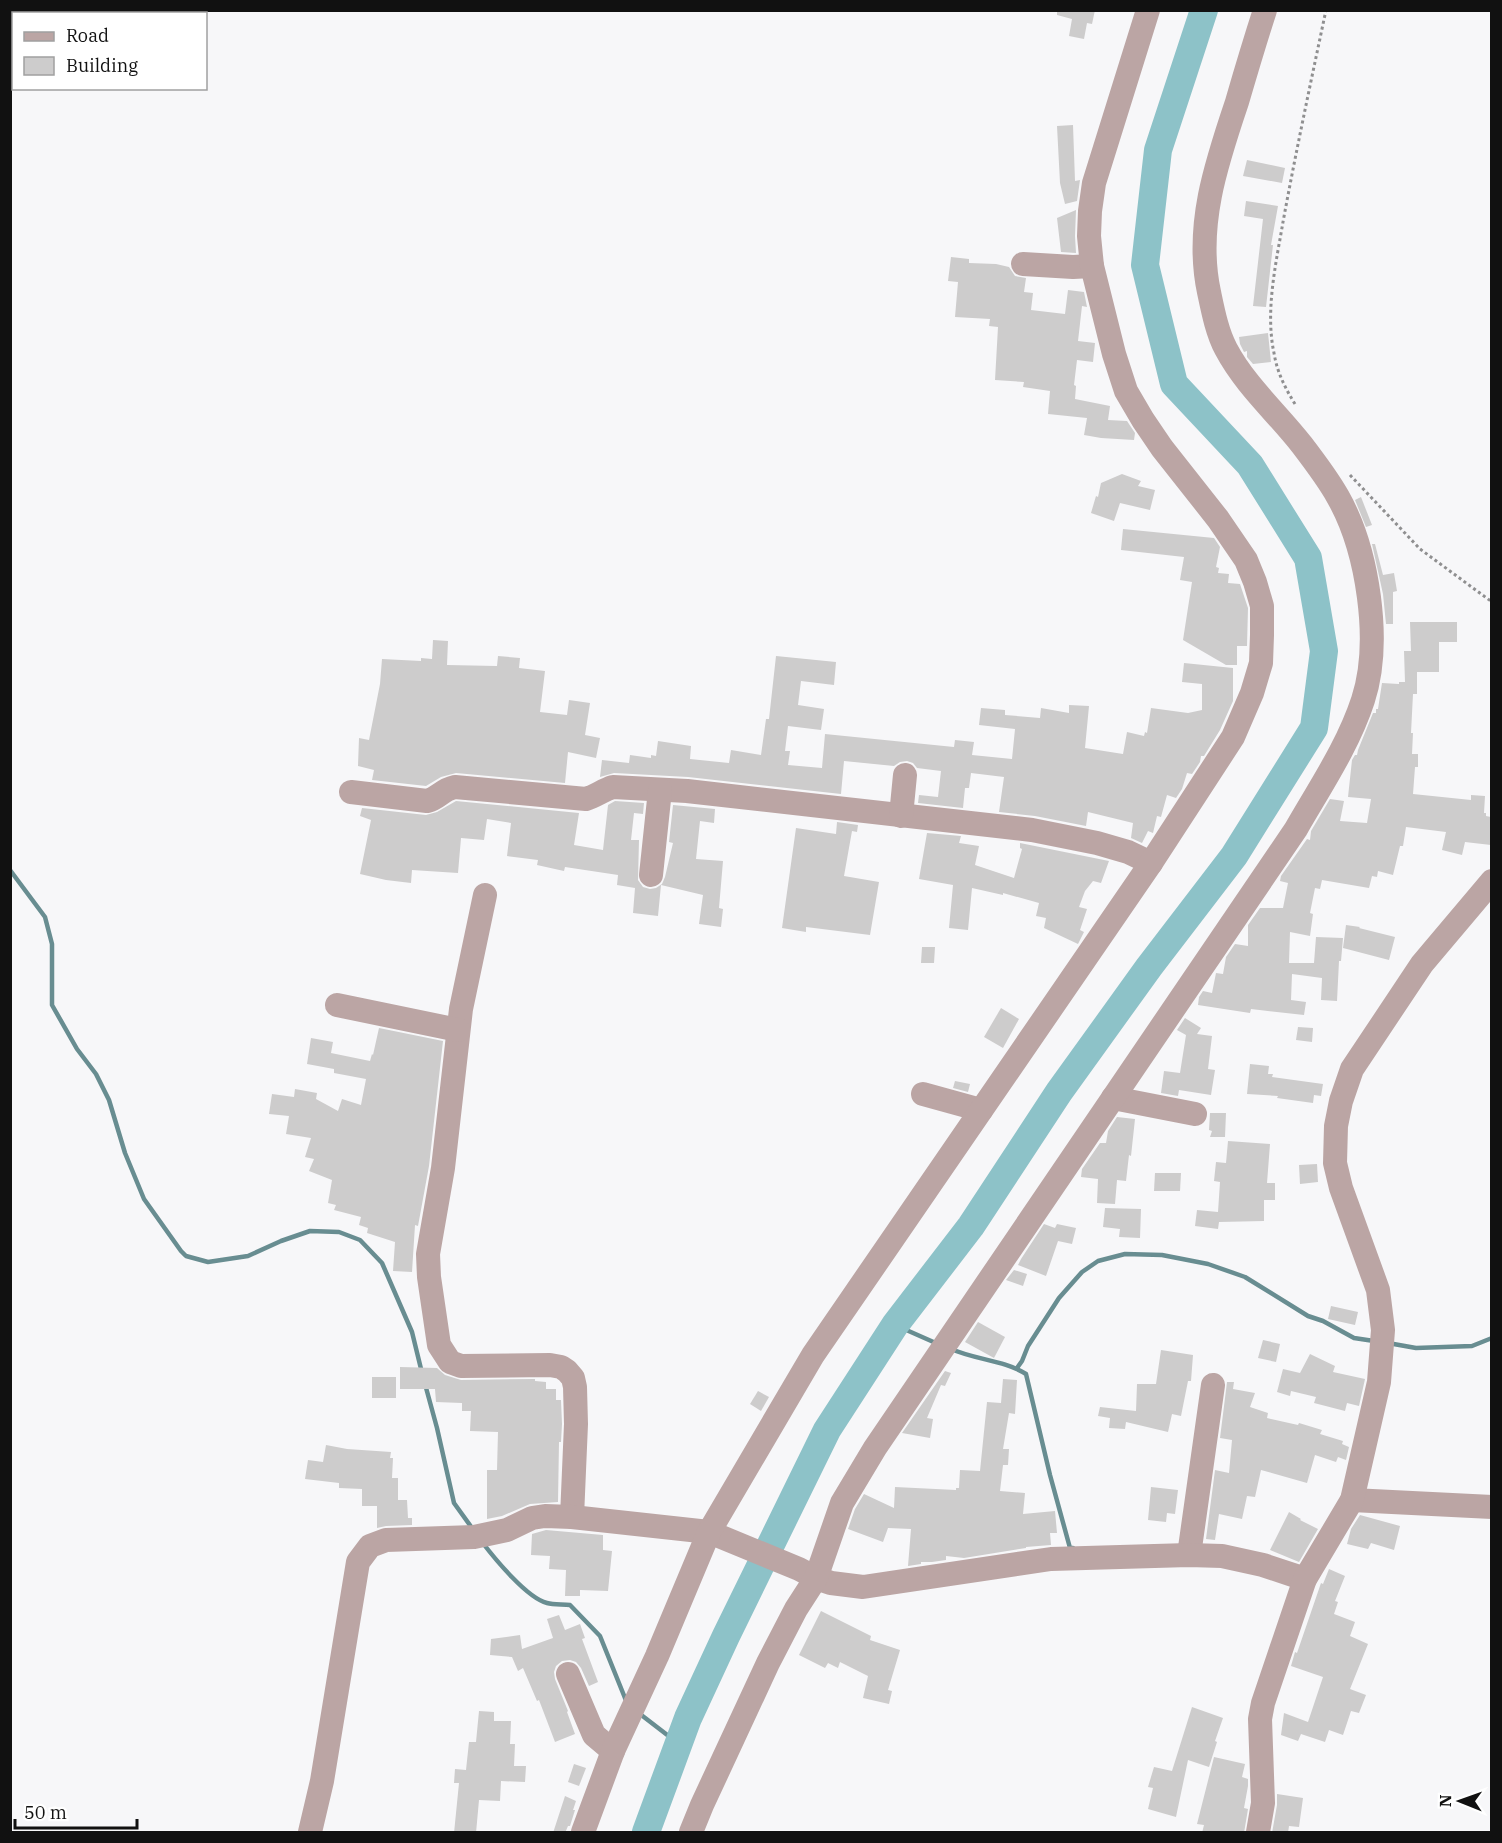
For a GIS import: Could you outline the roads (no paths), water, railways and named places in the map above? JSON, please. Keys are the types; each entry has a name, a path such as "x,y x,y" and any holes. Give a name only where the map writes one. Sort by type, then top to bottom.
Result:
{"street":[{"path":"583,1833 616,1745 715,1534 813,1355 1151,863 1233,737 1252,693 1261,663 1262,606 1255,582 1246,560 1218,519 1162,448 1126,391 1114,354 1092,266 1089,219 1094,183 1148,10"},
{"path":"691,1833 768,1664 796,1609 807,1574 842,1503 875,1448 1296,829 1344,745 1363,699 1369,674 1371,640 1366,577 1353,529 1339,498 1320,468 1238,369 1225,347 1209,292 1204,233 1210,191 1265,10"},
{"path":"1023,264 1092,266"},
{"path":"901,816 905,775"},
{"path":"351,792 427,801 433,799 444,789 455,787 586,799 603,790 613,788 687,791 1032,830 1107,846 1128,852 1151,863"},
{"path":"651,875 660,790"},
{"path":"1258,1833 1263,1803 1260,1719 1263,1703 1305,1579 1352,1500 1378,1382 1383,1330 1378,1290 1335,1163 1335,1126 1341,1101 1352,1069 1422,964 1491,881"},
{"path":"485,895 458,1030 443,1168 428,1254 429,1277 440,1345 450,1362 461,1366 550,1365 561,1367 573,1378 576,1424 572,1517"},
{"path":"337,1005 458,1030"},
{"path":"923,1094 981,1110"},
{"path":"1113,1098 1195,1114"},
{"path":"1189,1555 1213,1385"},
{"path":"1352,1500 1491,1507"},
{"path":"310,1833 322,1781 358,1562 370,1546 386,1540 474,1537 507,1530 532,1518 572,1517 715,1534 831,1583 863,1587 1051,1559 1189,1555 1222,1556 1263,1565 1305,1579"},
{"path":"568,1674 594,1735 616,1745"}],"waterway":[{"path":"646,1832 688,1718 827,1430 895,1325 971,1226 1059,1092 1149,967 1234,856 1314,728 1324,651 1308,558 1250,465 1174,384 1145,265 1158,150 1204,10"},
{"path":"10,870 45,917 52,944 52,1005 77,1049 96,1074 109,1100 125,1153 144,1199 181,1251 186,1256 208,1262 248,1256 310,1231 339,1232 360,1240 382,1263 412,1332 422,1373"},
{"path":"1017,1368 1028,1346 1059,1298 1082,1272 1098,1261 1125,1254 1162,1255 1208,1264 1245,1277 1308,1316 1323,1321 1354,1338 1374,1341"},
{"path":"895,1325 938,1344"},
{"path":"1388,1343 1416,1348 1472,1346 1492,1338"},
{"path":"951,1349 1009,1366 1026,1374 1050,1475 1070,1548 1073,1548"},
{"path":"425,1384 454,1503 472,1528"},
{"path":"482,1542 530,1594 547,1603 570,1605 600,1636 627,1703"},
{"path":"640,1714 679,1744"}]}
